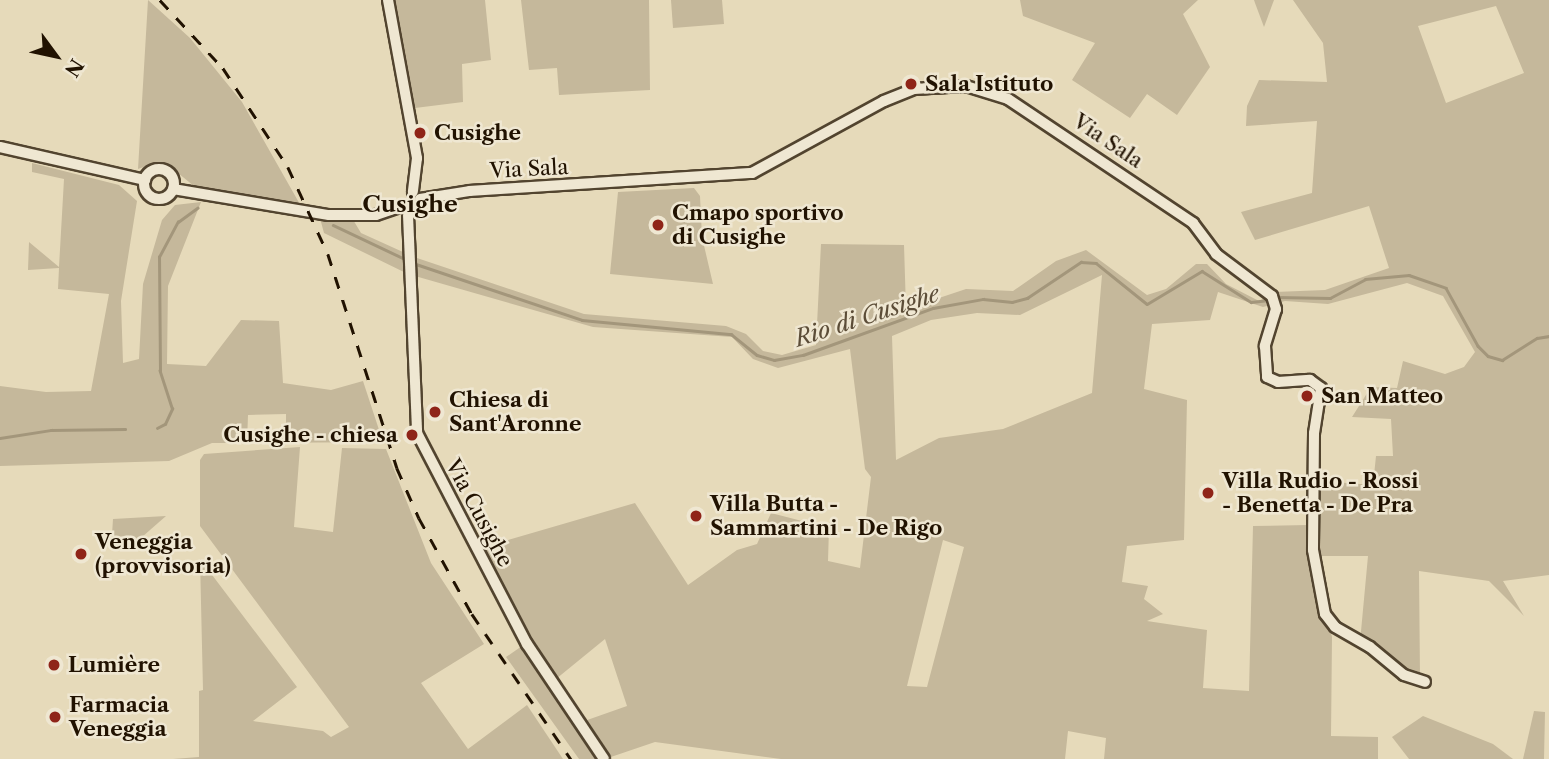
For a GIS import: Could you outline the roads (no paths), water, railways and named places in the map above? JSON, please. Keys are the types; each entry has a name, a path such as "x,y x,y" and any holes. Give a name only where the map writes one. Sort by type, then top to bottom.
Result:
{"street":[{"path":"388,0 417,158 416,196 419,211 408,215 399,207"},
{"name":"Via Sala","path":"416,196 752,173 900,94 931,86 966,86 1009,99 1193,223 1216,254 1269,293 1276,304 1265,346 1265,373 1278,382 1310,380 1321,388 1314,433 1313,550 1325,614 1335,627 1370,647 1404,675 1425,682"},
{"path":"0,147 145,180"},
{"path":"164,170 172,176 173,189 168,196 155,198 146,189 145,180 150,172 164,170"},
{"path":"173,189 328,215 376,215 399,207"},
{"path":"399,207 401,197 416,196"},
{"name":"Via Cusighe","path":"408,215 419,440 527,645 604,759"}],"waterway":[{"name":"Rio di Cusighe","path":"157,428 165,424 172,409 160,371 159,257 178,222 197,208"},
{"name":"Rio di Cusighe","path":"333,225 407,260"},
{"name":"Rio di Cusighe","path":"413,263 582,320 731,334 757,355 774,360 803,355 933,308 983,299 1012,302 1027,298 1081,262 1096,263 1147,304 1202,271 1251,302 1271,300"},
{"name":"Rio di Cusighe","path":"1276,297 1330,298 1365,279 1409,275 1446,288 1478,346 1488,356 1502,360 1537,338 1549,336"},
{"name":"Rio di Cusighe","path":"0,438 51,430 125,429"}],"railway":[{"path":"160,0 223,68 288,167 328,254 397,468 419,518 472,614 571,759"}],"place":[{"name":"Sala Istituto","path":"911,84"},
{"name":"Cusighe","path":"420,133"},
{"name":"Cmapo sportivo di Cusighe","path":"658,225"},
{"name":"San Matteo","path":"1307,396"},
{"name":"Chiesa di Sant'Aronne","path":"435,412"},
{"name":"Cusighe - chiesa","path":"412,435"},
{"name":"Villa Rudio - Rossi - Benetta - De Pra","path":"1208,493"},
{"name":"Villa Butta - Sammartini - De Rigo","path":"696,516"},
{"name":"Veneggia (provvisoria)","path":"81,554"},
{"name":"Lumière","path":"54,665"},
{"name":"Farmacia Veneggia","path":"55,717"}],"district":[{"name":"Cusighe","path":"410,204"}]}
